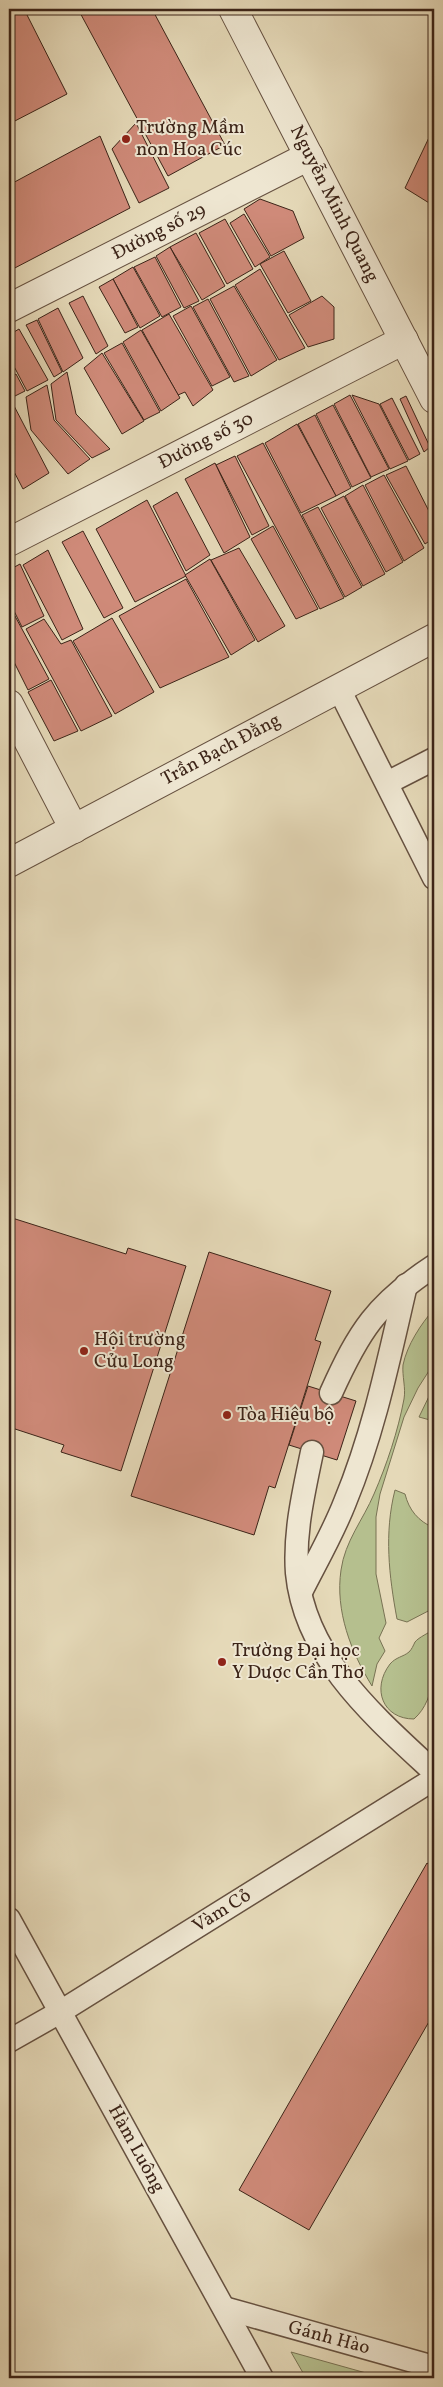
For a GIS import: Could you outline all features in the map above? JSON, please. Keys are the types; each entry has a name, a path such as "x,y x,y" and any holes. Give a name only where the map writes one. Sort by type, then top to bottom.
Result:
{"street":[{"name":"Nguyễn Minh Quang","path":"233,9 434,399"},
{"name":"Đường số 29","path":"9,308 309,156"},
{"name":"Đường số 30","path":"9,542 404,340"},
{"name":"Trần Bạch Đằng","path":"9,863 338,687 434,638"},
{"path":"9,704 74,829"}],"lane":[{"path":"338,687 434,878"},
{"path":"387,783 434,759"},
{"path":"331,1393 351,1349 375,1314 406,1285 434,1266"},
{"path":"302,1592 345,1503 367,1442 384,1385 406,1285"},
{"path":"312,1452 298,1533 297,1573 307,1616 320,1643 348,1686 371,1713 434,1772"},
{"name":"Vàm Cỏ","path":"9,2041 60,2012 434,1779"},
{"name":"Hàm Luông","path":"9,1919 262,2378"},
{"name":"Gánh Hào","path":"224,2308 434,2367"}],"green space":[{"path":"434,1309 434,1363 418,1388 404,1417 380,1494 376,1517 376,1574 386,1623 379,1638 385,1651 377,1664 372,1686 357,1659 346,1631 340,1601 341,1570 346,1550 370,1504 388,1459 404,1399 403,1365 405,1357 415,1335"},
{"path":"434,1386 434,1417 430,1420 419,1417"},
{"path":"395,1490 405,1494 415,1514 423,1522 434,1528 434,1608 407,1622 397,1619 390,1571 389,1538"},
{"path":"434,1629 434,1665 431,1689 422,1710 414,1719 403,1718 394,1714 383,1701 381,1683 384,1674 392,1662 409,1652 417,1640"},
{"path":"291,2352 384,2378 306,2378"}],"building":[{"path":"9,9 24,9 67,94 9,124"},
{"path":"78,9 152,9 225,145 168,176"},
{"path":"136,123 169,188 139,203 112,149"},
{"path":"434,127 434,206 405,188"},
{"path":"100,136 130,208 9,271 9,185"},
{"path":"260,199 293,211 304,238 271,256 244,209"},
{"path":"244,214 270,257 255,267 230,223"},
{"path":"225,219 253,269 227,284 199,233"},
{"path":"196,233 225,286 202,300 170,247"},
{"path":"170,247 199,301 184,308 156,256"},
{"path":"284,251 311,301 288,313 260,264"},
{"path":"155,257 181,307 162,317 134,267"},
{"path":"133,267 160,316 140,328 113,279"},
{"path":"260,269 305,348 279,360 235,285"},
{"path":"113,279 138,327 125,333 99,287"},
{"path":"234,286 277,360 251,376 210,299"},
{"path":"83,296 108,346 96,354 69,303"},
{"path":"322,296 334,307 334,339 308,347 289,315"},
{"path":"208,299 249,376 234,382 193,307"},
{"path":"191,306 230,377 212,386 173,316"},
{"path":"58,308 83,358 63,372 38,319"},
{"path":"169,314 213,390 193,406 185,392 178,395 142,330"},
{"path":"37,320 62,372 54,377 26,325"},
{"path":"19,329 48,380 27,391 9,357 9,335"},
{"path":"141,330 180,398 161,411 123,342"},
{"path":"122,343 160,412 144,420 104,353"},
{"path":"102,353 144,421 122,434 84,368"},
{"path":"67,372 76,414 110,449 92,458 56,420 51,384"},
{"path":"16,374 25,391 9,399 9,378"},
{"path":"47,385 54,420 90,459 68,474 31,430 26,397"},
{"path":"350,395 389,469 371,477 334,404"},
{"path":"352,395 379,404 408,461 390,469"},
{"path":"406,396 430,447 424,452 400,399"},
{"path":"392,398 420,454 409,460 380,404"},
{"path":"12,402 49,473 23,489 9,462 9,404"},
{"path":"333,405 371,478 352,487 316,414"},
{"path":"315,415 351,488 336,496 298,424"},
{"path":"297,424 336,496 301,513 265,443"},
{"path":"263,443 344,598 320,609 237,456"},
{"path":"235,456 269,526 252,535 216,465"},
{"path":"215,463 250,537 224,553 185,479"},
{"path":"406,466 434,521 434,538 425,544 386,475"},
{"path":"384,475 424,548 404,561 365,485"},
{"path":"363,485 403,562 386,572 345,496"},
{"path":"177,492 210,555 186,571 153,506"},
{"path":"344,496 385,574 363,586 321,508"},
{"path":"147,500 186,576 135,602 96,529"},
{"path":"318,507 362,587 345,597 302,515"},
{"path":"273,526 318,609 296,619 251,539"},
{"path":"83,531 123,608 104,618 62,542"},
{"path":"239,548 285,626 258,642 211,560"},
{"path":"48,550 83,629 62,640 23,565"},
{"path":"210,559 255,640 231,655 185,575"},
{"path":"20,564 44,616 22,627 9,601 9,570"},
{"path":"186,579 229,657 160,688 119,616"},
{"path":"9,605 49,679 28,690 9,652"},
{"path":"112,618 154,692 115,714 73,641"},
{"path":"44,619 61,644 71,640 112,716 81,731 26,629"},
{"path":"51,680 78,731 54,741 28,692"},
{"name":"Hội trường Cửu Long","path":"9,1217 126,1254 128,1248 186,1266 121,1471 61,1452 64,1445 9,1427"},
{"name":"Tòa Hiệu bộ","path":"209,1252 331,1291 315,1340 321,1342 275,1488 269,1486 254,1535 131,1496"},
{"path":"308,1386 356,1401 337,1460 289,1445"},
{"path":"427,1863 434,1868 434,2013 309,2230 239,2190"}],"place":[{"name":"Trường Mầm non Hoa Cúc","path":"126,139"},
{"name":"Hội trường Cửu Long","path":"84,1351"},
{"name":"Tòa Hiệu bộ","path":"227,1415"},
{"name":"Trường Đại học Y Dược Cần Thơ","path":"222,1662"}]}
